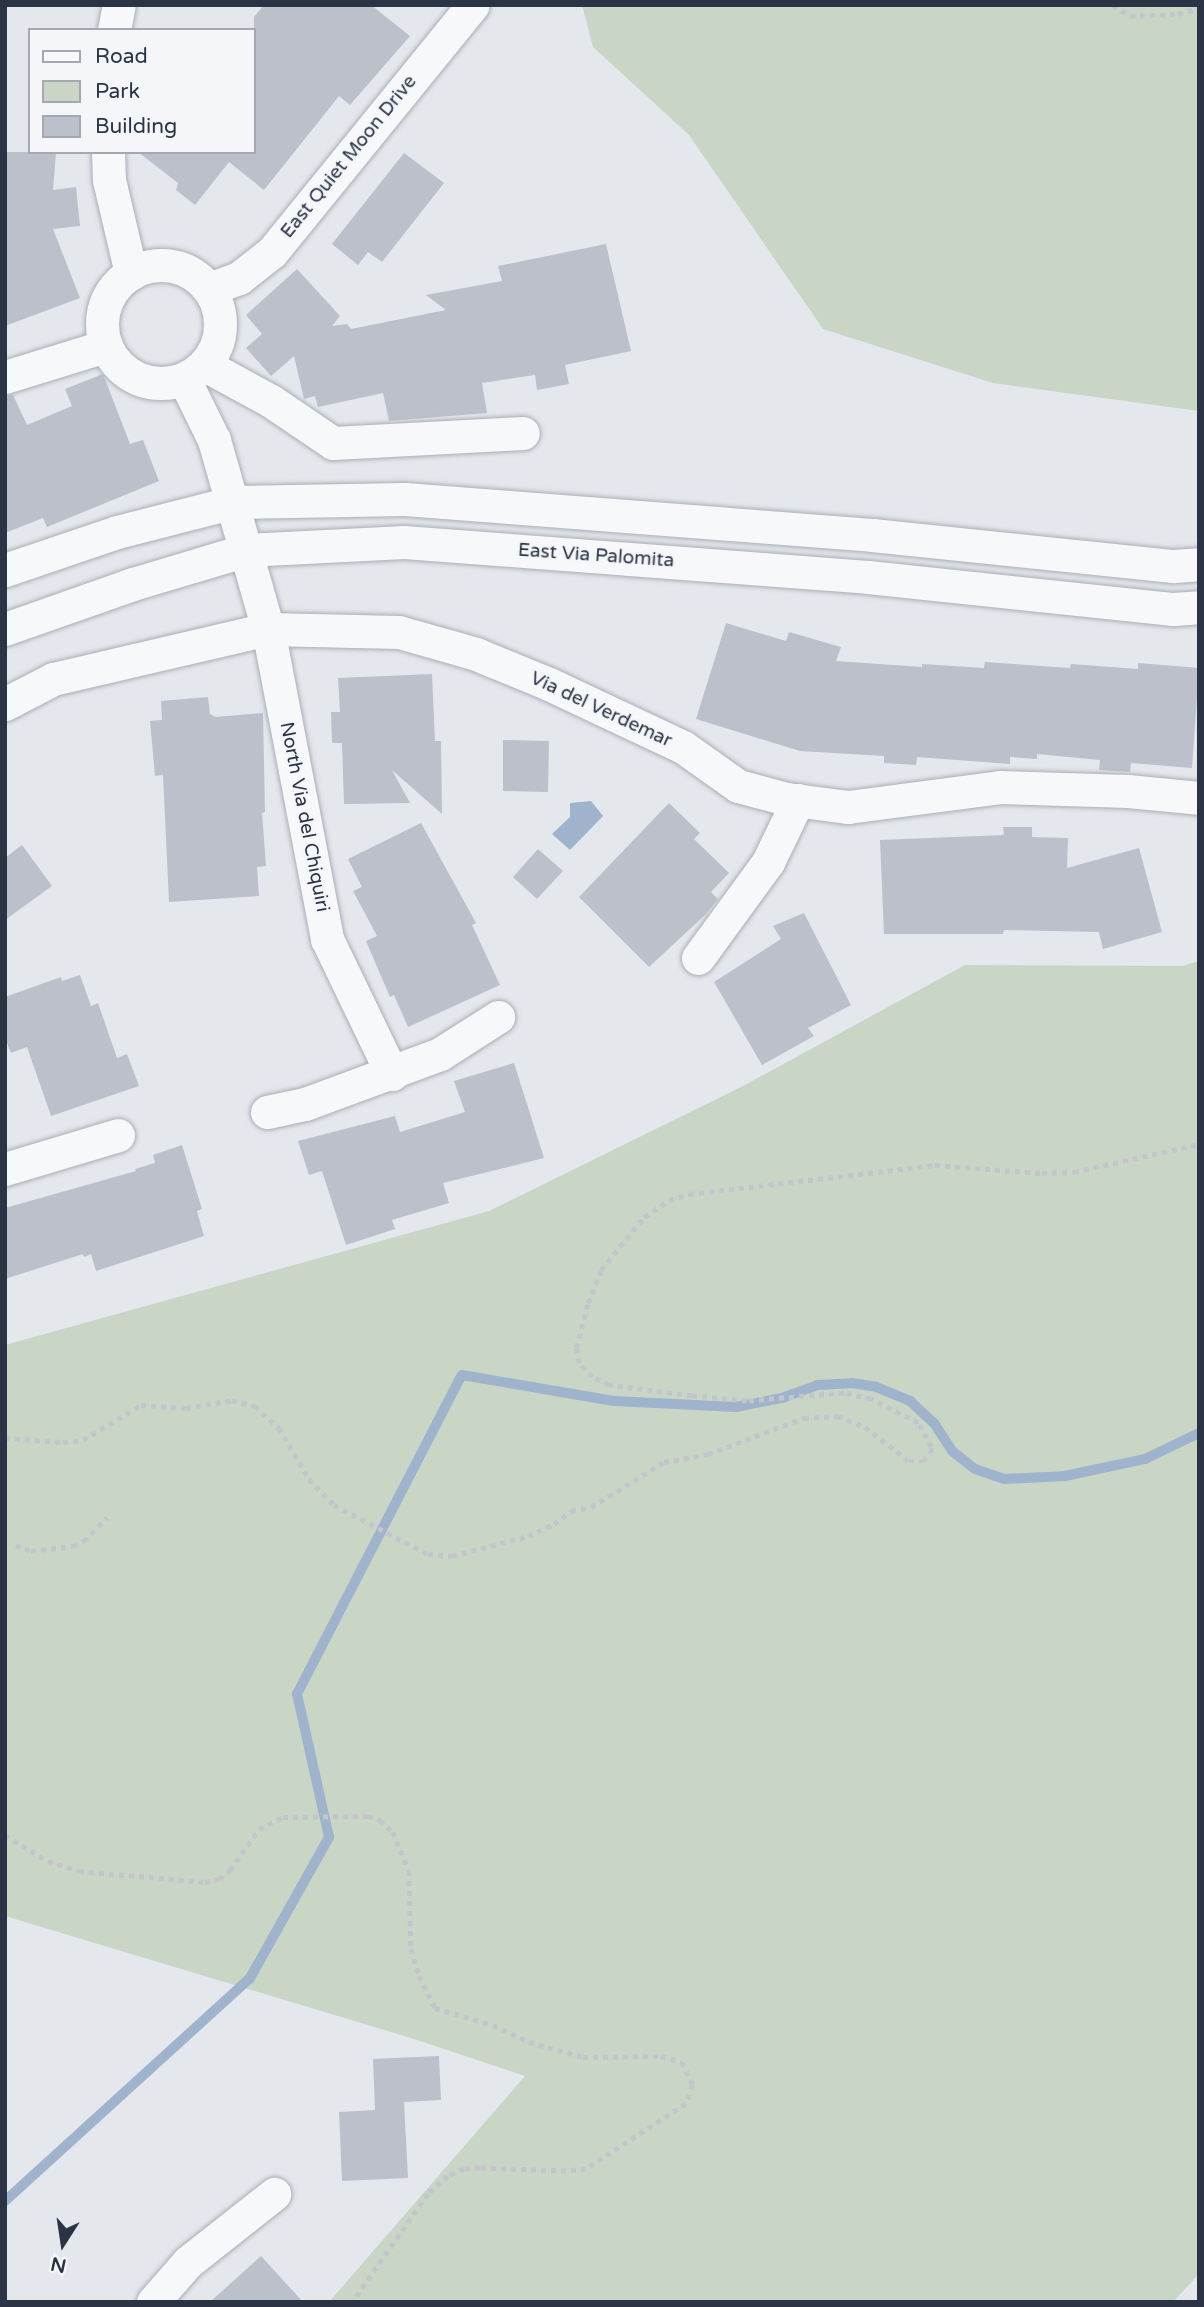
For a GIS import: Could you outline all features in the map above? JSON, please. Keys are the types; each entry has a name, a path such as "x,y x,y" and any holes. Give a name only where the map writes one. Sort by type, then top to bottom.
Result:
{"street":[{"path":"114,28 120,5"},
{"name":"East Quiet Moon Drive","path":"209,289 239,278 272,252 472,5"},
{"path":"108,154 109,180 131,273"},
{"path":"147,267 173,267 197,277 209,289 218,307 220,328 216,348 194,372 166,383 147,382 130,374 116,362 106,346 102,330 108,297 131,273 147,267"},
{"path":"5,377 106,346"},
{"path":"194,372 271,401 332,443 523,433"},
{"name":"North Via del Chiquiri","path":"194,372 234,502 268,629 327,939 392,1074"},
{"path":"5,570 117,532 234,502 418,500 859,534 1173,566 1199,564"},
{"name":"East Via Palomita","path":"5,629 133,584 246,550 404,542 868,577 1173,609 1199,607"},
{"name":"Via del Verdemar","path":"5,704 52,679 268,629 399,632 476,654 683,747 738,786 798,800 848,807 1000,787 1128,791 1199,799"},
{"path":"698,958 768,862 798,800"},
{"path":"267,1112 305,1104 440,1055 498,1017"},
{"path":"8,1158 118,1135"},
{"path":"153,2302 188,2262 274,2194"}],"path":[{"path":"1113,5 1130,16 1178,14 1199,8"},
{"path":"5,1438 63,1442 83,1440 141,1405 186,1408 232,1400 254,1406 279,1428 309,1479 334,1505 428,1554 453,1556 528,1536 554,1524 571,1511 591,1507 664,1462 708,1454 804,1418 838,1416 865,1427 909,1461 928,1458 931,1447 918,1423 871,1399 818,1393 747,1401 609,1385 592,1377 579,1363 576,1348 588,1303 601,1270 644,1217 669,1200 689,1194 935,1166 1042,1173 1074,1172 1199,1144"},
{"path":"16,1545 30,1551 73,1546 84,1541 107,1517"},
{"path":"5,1835 48,1861 79,1871 205,1882 219,1879 230,1870 259,1829 283,1817 344,1815 368,1816 380,1820 393,1832 409,1871 411,1950 419,1976 435,2008 494,2025 529,2042 583,2057 661,2056 682,2062 693,2085 686,2104 586,2169 566,2171 480,2168 464,2169 448,2176 428,2194 353,2302"}],"green space":[{"path":"582,5 1199,5 1199,411 993,383 823,329 689,135 593,47"},
{"path":"1199,961 1199,2274 1173,2302 329,2302 525,2076 411,2038 5,1916 5,1345 489,1211 743,1086 965,965 1182,966"}],"water":[{"path":"591,801 603,816 570,850 552,834 570,817 570,803"}],"building":[{"path":"264,5 371,5 410,36 350,105 339,96 264,190 229,162 195,205 176,190 178,183 141,154 256,154 254,17"},
{"path":"5,152 56,154 53,190 76,187 80,226 53,229 80,298 5,326"},
{"path":"404,153 444,183 382,262 368,252 358,265 332,244"},
{"path":"606,244 631,351 565,365 569,384 537,390 535,375 482,383 487,413 389,421 383,393 318,407 315,396 304,399 294,356 271,376 246,348 262,334 246,315 297,269 340,316 332,326 347,324 351,329 446,310 426,295 502,281 498,266"},
{"path":"103,374 130,444 143,440 159,481 47,527 43,518 5,533 5,396 13,395 27,425 72,406 65,389"},
{"path":"726,623 786,641 789,632 841,647 836,661 922,667 922,664 984,668 985,662 1070,668 1071,664 1138,669 1138,663 1199,668 1192,768 1131,763 1130,772 1099,770 1100,760 1037,754 1037,759 1010,757 1010,764 917,757 916,765 884,763 884,756 800,751 696,719"},
{"path":"432,674 435,741 441,741 442,814 392,770 410,803 344,804 342,743 332,743 331,712 340,712 338,678"},
{"path":"208,697 210,714 216,717 263,713 265,812 262,813 266,866 257,867 259,896 169,902 163,775 155,776 150,721 162,720 161,701"},
{"path":"503,740 549,741 548,792 503,791"},
{"path":"669,803 700,833 694,839 729,873 711,892 718,899 706,914 649,967 579,897"},
{"path":"421,823 476,923 472,925 500,985 408,1027 394,995 390,997 366,941 377,936 353,891 362,887 348,859"},
{"path":"1003,827 1032,827 1032,837 1068,838 1067,868 1139,848 1162,932 1103,949 1099,932 1004,930 1003,934 884,934 880,840 1004,835"},
{"path":"22,845 52,886 5,920 5,858"},
{"path":"538,849 563,871 537,899 513,877"},
{"path":"804,913 851,1005 808,1028 814,1036 762,1065 714,982 781,939 773,926"},
{"path":"80,975 91,1006 98,1003 117,1058 127,1054 139,1086 51,1116 27,1047 11,1053 5,1038 5,997 61,977 62,981"},
{"path":"514,1063 544,1158 443,1183 449,1203 392,1220 395,1229 346,1245 322,1171 309,1175 298,1141 395,1116 400,1132 465,1112 454,1081"},
{"path":"182,1145 202,1209 197,1211 204,1236 96,1271 91,1254 84,1257 83,1254 5,1279 5,1208 136,1171 135,1169 155,1163 153,1155"},
{"path":"439,2056 441,2100 404,2102 408,2178 342,2181 339,2112 375,2110 373,2059"},
{"path":"261,2256 303,2302 210,2302"}],"waterway":[{"path":"5,2201 250,1978 329,1837 297,1694 462,1375 614,1401 736,1407 782,1398 817,1385 852,1383 876,1387 910,1401 934,1423 952,1451 975,1469 1004,1479 1065,1476 1145,1459 1199,1433"}]}
